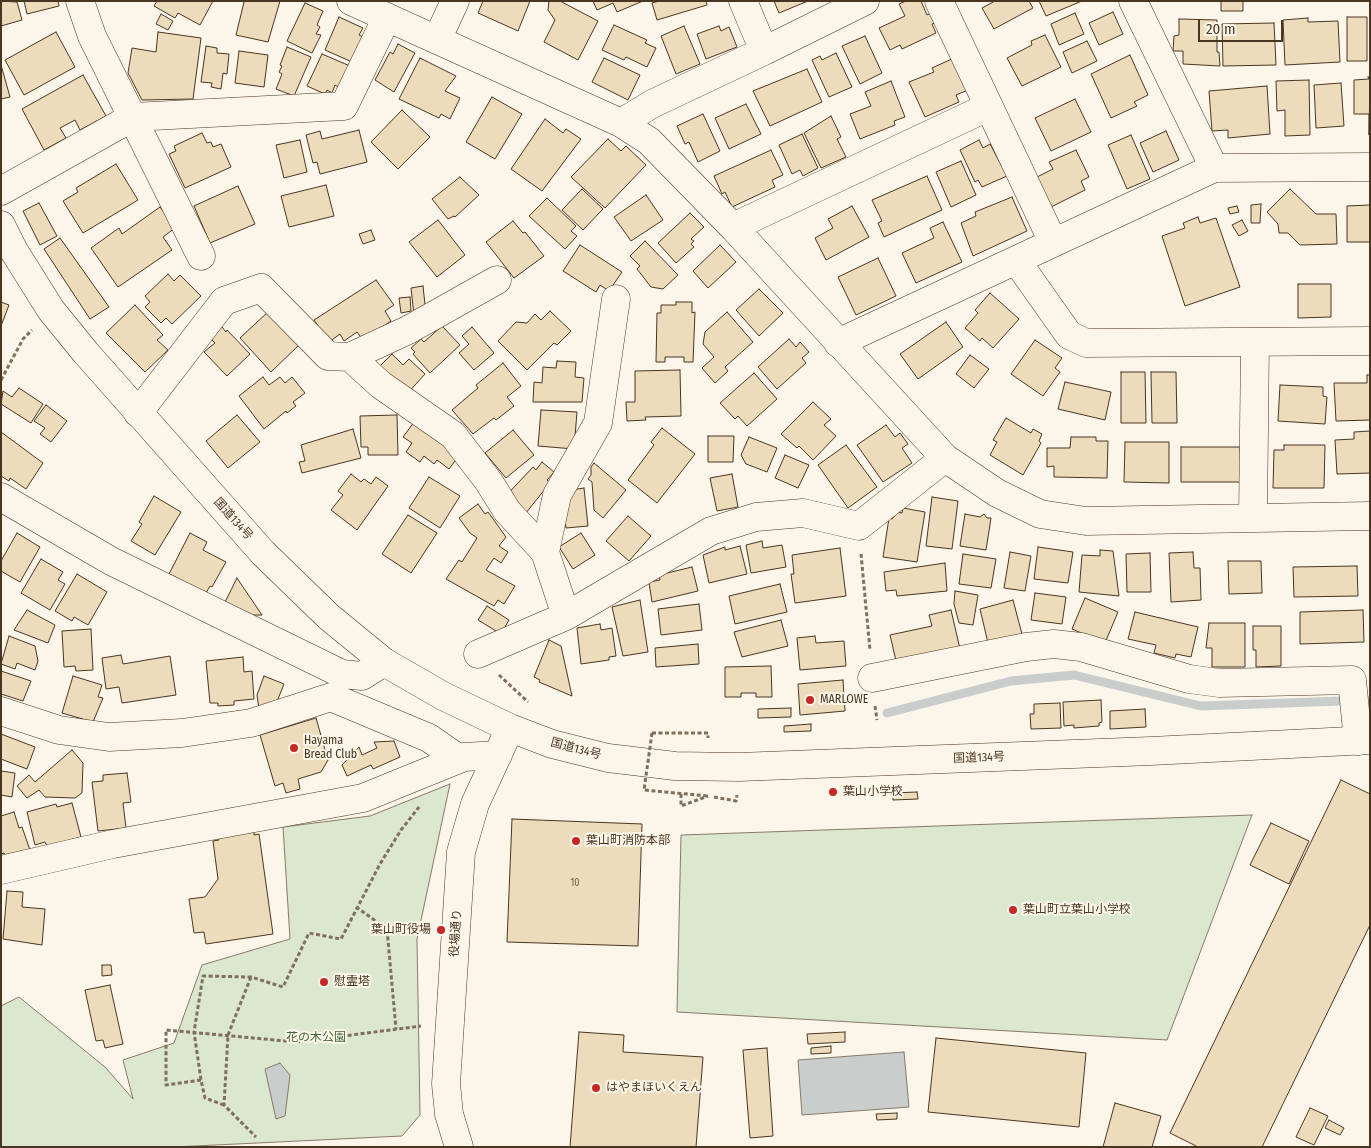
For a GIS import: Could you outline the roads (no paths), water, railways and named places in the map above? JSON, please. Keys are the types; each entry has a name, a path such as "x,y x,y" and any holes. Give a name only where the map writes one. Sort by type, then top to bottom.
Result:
{"main road":[{"path":"80,1 92,36 201,256"},
{"path":"351,1 621,122 649,141 733,227 945,458 997,493 1040,514 1086,521 1370,516"},
{"path":"437,40 455,1"},
{"path":"742,1 764,51"},
{"path":"621,122 652,104 865,1"},
{"path":"939,1 1053,242"},
{"path":"1133,1 1214,168"},
{"path":"1,191 133,117 344,106 387,17"},
{"path":"733,227 988,107"},
{"path":"838,343 1214,168 1370,167"},
{"name":"国道134号","path":"1,225 14,251 51,310 138,413 263,553 329,617 384,662 443,696 510,728 552,744 608,758 675,766 739,767 1073,754 1361,733"},
{"path":"1016,260 1069,335 1086,343 1370,340"},
{"path":"138,413 224,301 261,288 328,356 350,357 408,330 497,280"},
{"path":"546,552 557,495 598,424 616,299"},
{"path":"1253,518 1255,342"},
{"path":"350,357 381,385 453,435 489,482 507,512 546,552 566,616"},
{"path":"478,654 566,616 711,531 756,517 803,513 859,526 945,458"},
{"path":"1,497 111,562 342,674 362,676 384,662"},
{"path":"872,678 1026,647 1054,644 1081,647 1189,679 1219,683 1358,679 1361,733"},
{"path":"1,711 59,730 109,737 182,733 252,723 331,697 429,738 459,759"},
{"name":"役場通り","path":"459,1147 449,1114 446,1084 461,852 476,804 510,728"},
{"path":"1,870 113,844 363,798 459,759 498,755"}],"waterway":[{"path":"887,713 1011,681 1074,675 1201,706 1370,700"}],"place":[{"name":"MARLOWE","path":"810,700"},
{"name":"Hayama Bread Club","path":"294,748"},
{"name":"葉山小学校","path":"833,792"},
{"name":"葉山町消防本部","path":"576,841"},
{"name":"葉山町立葉山小学校","path":"1013,910"},
{"name":"葉山町役場","path":"441,930"},
{"name":"慰霊塔","path":"324,982"},
{"name":"はやまほいくえん","path":"596,1088"}],"park label":[{"name":"花の木公園","path":"316,1038"}]}
